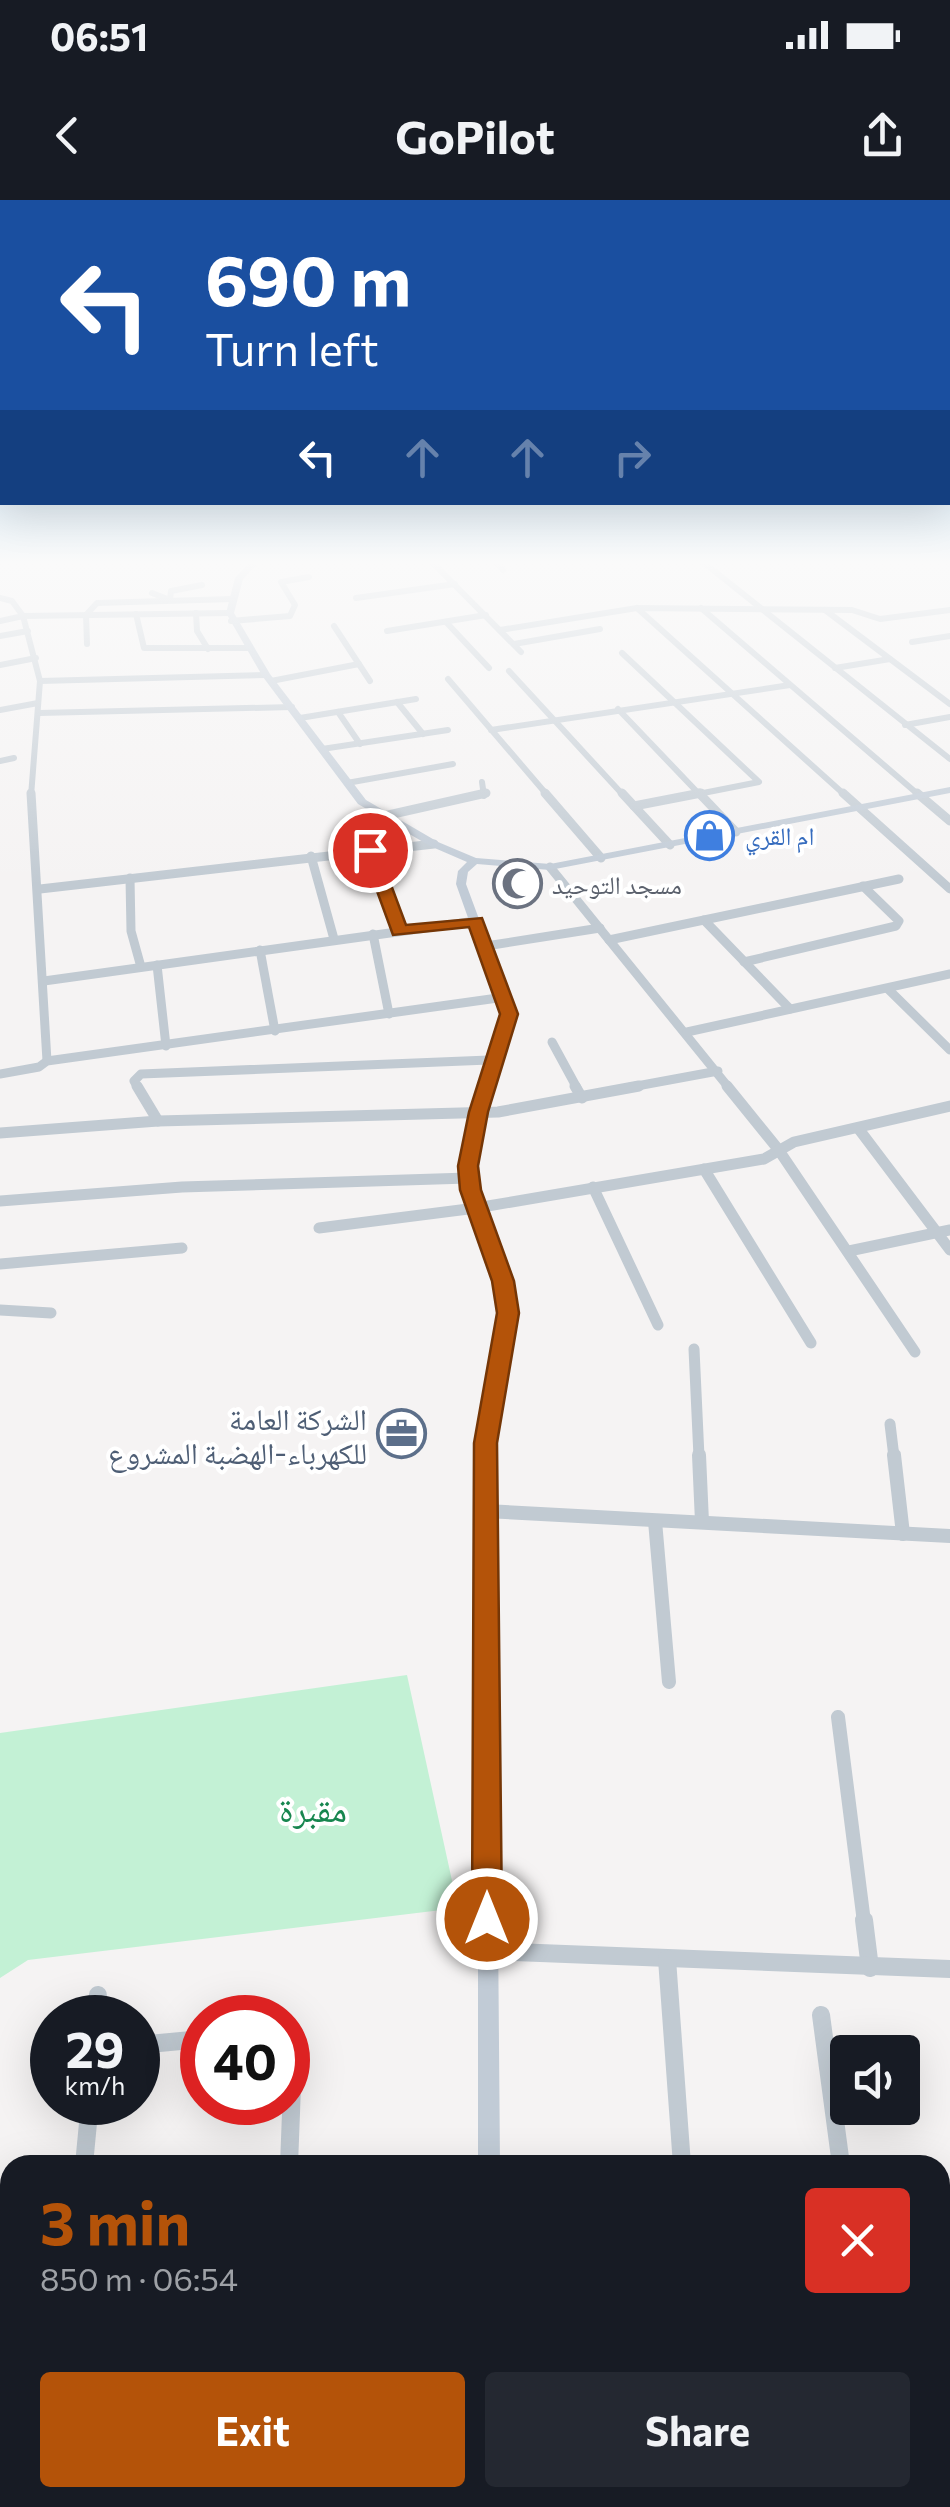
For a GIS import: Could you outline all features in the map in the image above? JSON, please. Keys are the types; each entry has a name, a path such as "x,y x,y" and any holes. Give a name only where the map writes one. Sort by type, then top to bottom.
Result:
{"street":[{"path":"38,670 39,708 30,786 40,890 47,1060"},
{"path":"262,670 362,802 434,844 474,860 550,867 950,790"},
{"path":"40,680 268,678 322,670"},
{"path":"363,670 370,681"},
{"path":"634,806 759,782 641,670"},
{"path":"706,670 950,888"},
{"path":"772,670 950,821"},
{"path":"837,670 950,759"},
{"path":"904,670 950,704"},
{"path":"509,671 670,845"},
{"path":"448,679 601,858"},
{"path":"491,730 790,685"},
{"path":"300,718 416,699"},
{"path":"397,702 424,734"},
{"path":"0,710 292,707"},
{"path":"618,710 736,832"},
{"path":"338,712 360,744"},
{"path":"905,725 950,717"},
{"path":"322,749 448,730"},
{"path":"0,761 14,758"},
{"path":"347,784 453,764"},
{"path":"384,816 487,795 482,782"},
{"path":"40,890 434,844"},
{"path":"370,850 400,931"},
{"path":"311,856 334,939"},
{"path":"474,860 460,879 506,1003 506,1028 479,1112 468,1178 503,1281 508,1313 487,1426 489,2155"},
{"path":"550,867 687,1032 778,1150 915,1352"},
{"path":"130,878 131,931 141,967"},
{"path":"609,940 899,879"},
{"path":"744,962 896,926 900,922 863,886"},
{"path":"704,920 790,1009"},
{"path":"44,981 476,921"},
{"path":"486,946 600,928"},
{"path":"373,934 389,1014"},
{"path":"260,950 275,1031"},
{"path":"157,965 166,1046"},
{"path":"687,1032 950,974"},
{"path":"888,989 945,1038 950,1050"},
{"path":"0,1074 39,1068 47,1060 389,1014 506,1003"},
{"path":"479,1112 478,1098 506,1003"},
{"path":"552,1042 582,1098"},
{"path":"158,1121 134,1081 141,1074 489,1060"},
{"path":"0,1133 158,1121 479,1112 582,1098 718,1072"},
{"path":"319,1228 476,1208 764,1159 778,1150 950,1106"},
{"path":"858,1128 944,1231 950,1250"},
{"path":"704,1169 811,1343"},
{"path":"0,1201 182,1187 468,1178"},
{"path":"593,1188 658,1325"},
{"path":"849,1251 944,1231"},
{"path":"0,1264 182,1248"},
{"path":"0,1310 51,1313"},
{"path":"694,1349 702,1522"},
{"path":"890,1424 903,1534"},
{"path":"486,1511 950,1536"},
{"path":"655,1521 669,1682"},
{"path":"838,1717 870,1968"},
{"path":"487,1951 950,1969"},
{"path":"667,1959 681,2155"},
{"path":"821,2015 840,2155"},
{"path":"85,2155 88,2125"},
{"path":"289,2155 291,2125"}],"green space":[{"name":"مقبرة","path":"407,1675 458,1908 28,1960 0,1978 0,1733"}],"place":[{"name":"ام القري","path":"710,835"},
{"name":"مسجد التوحيد","path":"517,884"},
{"name":"الشركة العامة للكهرباء-الهضبة المشروع","path":"402,1434"}],"route":[{"path":"370,850 374,870 400,931 476,921 509,1014 479,1112 468,1166 470,1190 508,1302 506,1339 489,1410 486,1443 487,1919"}]}
